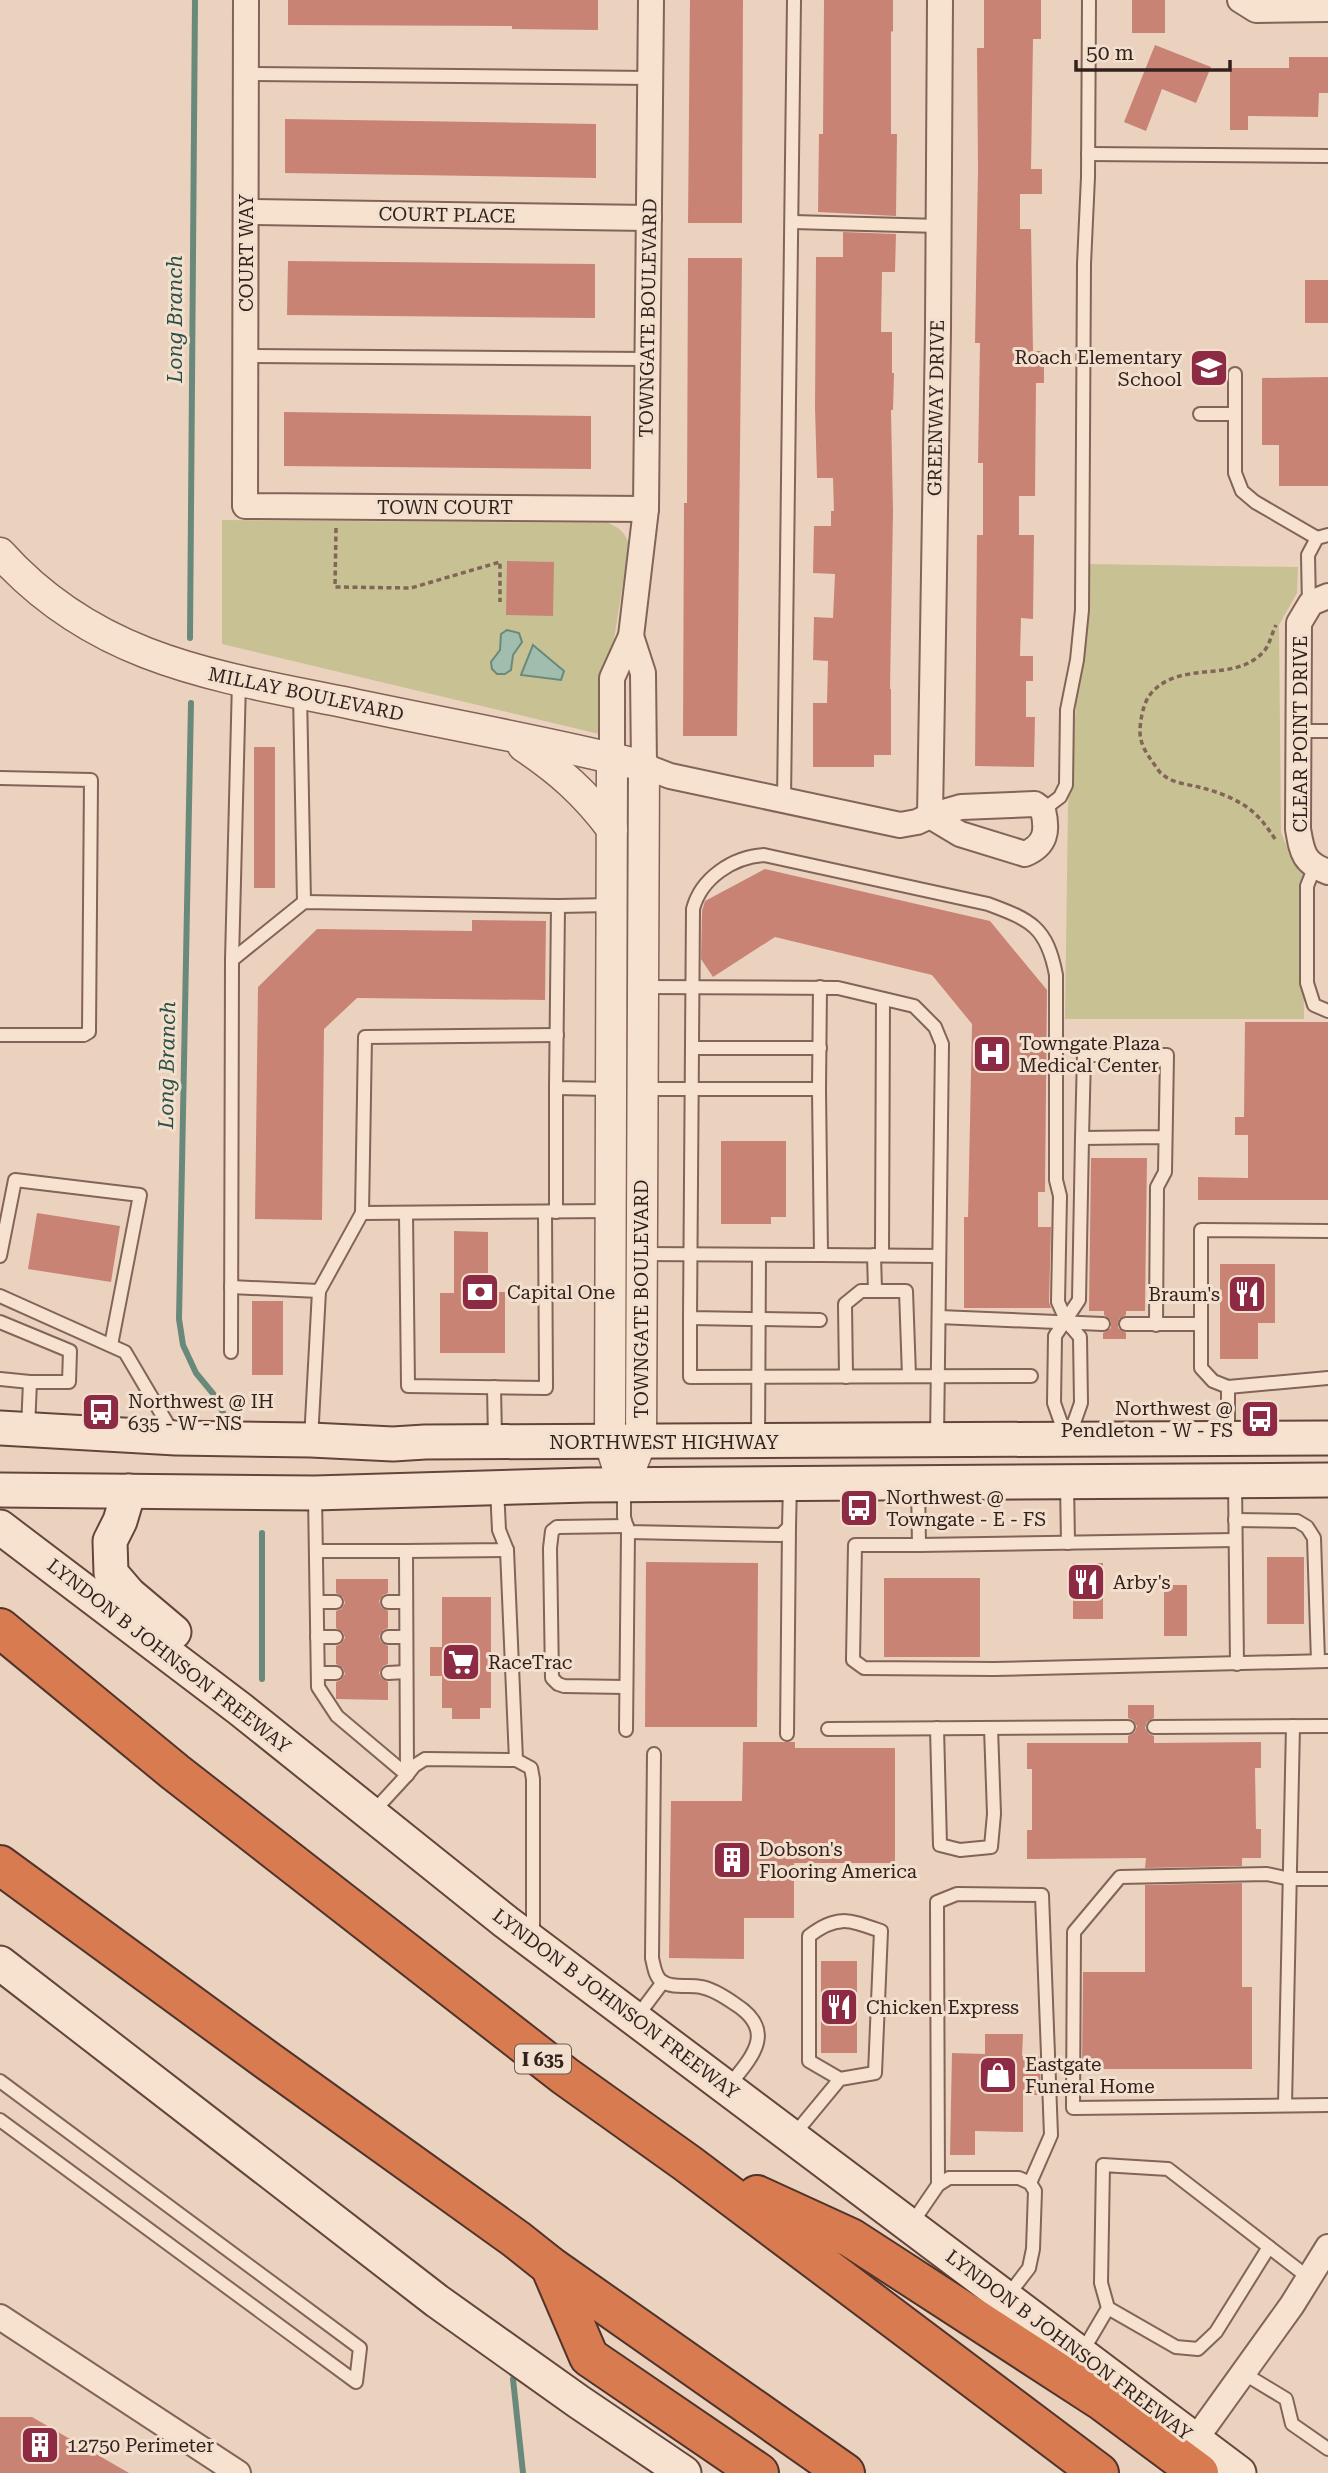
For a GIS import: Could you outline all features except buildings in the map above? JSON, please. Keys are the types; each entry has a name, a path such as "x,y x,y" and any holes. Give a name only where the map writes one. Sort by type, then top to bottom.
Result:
{"highway":[{"name":"I 635","path":"0,1628 175,1772 565,2076 687,2163 1099,2473"},
{"path":"0,1865 550,2266 845,2473"},
{"path":"687,2163 851,2238 1091,2394 1197,2457"},
{"path":"550,2266 589,2357 759,2473"}],"main road":[{"name":"NORTHWEST HIGHWAY","path":"14,1429 176,1438 393,1444 1328,1438"},
{"path":"311,1440 315,1493"},
{"path":"1067,1440 1068,1482"},
{"path":"0,1490 315,1493 624,1485 1328,1480"},
{"path":"129,1491 120,1521 110,1541 111,1573 129,1594 220,1667 240,1709"},
{"name":"LYNDON B JOHNSON FREEWAY","path":"0,1527 240,1709 533,1942 1081,2355 1197,2457 1239,2473"},
{"path":"0,1963 437,2301 684,2473"}],"street":[{"name":"COURT WAY","path":"245,506 246,0"},
{"name":"TOWNGATE BOULEVARD","path":"625,1442 610,1211 612,678 631,636 646,509 651,0"},
{"name":"GREENWAY DRIVE","path":"930,816 940,0"},
{"path":"1240,0 1256,10 1328,9"},
{"name":"COURT PLACE","path":"246,212 649,218"},
{"name":"TOWN COURT","path":"245,506 646,509"},
{"name":"MILLAY BOULEVARD","path":"0,553 46,598 78,621 156,658 239,681 643,766"},
{"name":"CLEAR POINT DRIVE","path":"1318,601 1299,622 1298,829 1303,855 1322,869"},
{"name":"TOWNGATE BOULEVARD","path":"624,1485 625,1442 642,1254 643,673 631,636"},
{"path":"508,737 557,768 589,799 612,829"},
{"path":"643,766 670,776 900,825 917,822 930,816 961,807 1035,804 1043,810 1047,825 1045,838 1036,849 1026,854 960,834 930,816"},
{"path":"611,1089 642,1089"},
{"path":"1197,2457 1243,2373 1328,2247"},
{"path":"0,2317 238,2473"}],"lane":[{"path":"784,802 794,0"},
{"path":"1043,810 1060,797 1066,785 1067,710 1077,660 1082,610 1089,0"},
{"path":"246,74 650,78"},
{"path":"1088,153 1328,156"},
{"path":"793,222 939,226"},
{"path":"246,356 647,359"},
{"path":"1235,374 1235,473 1242,491 1255,502 1323,536 1308,555 1318,601"},
{"path":"1200,414 1235,414"},
{"path":"231,1352 232,960 239,681"},
{"path":"300,693 304,902"},
{"path":"1299,731 1328,731"},
{"path":"0,778 91,780 91,794 89,1032 84,1035 0,1035"},
{"path":"1031,1376 690,1377 693,909 697,894 709,880 738,860 764,855 988,904 1019,915 1039,930 1051,950 1056,975 1056,1180 1060,1196 1058,1302 1067,1322 1080,1336 1081,1403 1067,1440"},
{"path":"1322,869 1307,886 1307,983 1314,1005 1328,1011"},
{"path":"232,960 304,902 612,905"},
{"path":"406,1213 408,1386 546,1388 556,1088 558,906"},
{"path":"642,986 838,988 914,1006 935,1027 942,1044 937,1440"},
{"path":"820,987 821,1255"},
{"path":"875,1290 883,999"},
{"path":"311,1440 319,1291 362,1213 365,1037 557,1035"},
{"path":"692,1048 820,1048"},
{"path":"1067,1440 1054,1403 1055,1336 1067,1322 1079,1300 1084,1055 1167,1055 1165,1172 1157,1186 1156,1325"},
{"path":"556,1088 611,1089"},
{"path":"642,1089 819,1089"},
{"path":"1082,1138 1165,1137"},
{"path":"0,1256 15,1180 140,1195 111,1345"},
{"path":"362,1213 610,1211"},
{"path":"1328,1231 1201,1230 1201,1368 1213,1381 1228,1387 1328,1378"},
{"path":"642,1254 939,1256"},
{"path":"758,1441 759,1255"},
{"path":"231,1287 319,1291"},
{"path":"846,1377 845,1304 861,1291 875,1290 906,1291 909,1376"},
{"path":"0,1296 125,1352 176,1438"},
{"path":"939,1317 1103,1324"},
{"path":"690,1318 820,1320"},
{"path":"0,1322 70,1351"},
{"path":"1126,1324 1201,1324"},
{"path":"0,1379 69,1381 72,1328"},
{"path":"14,1429 30,1381"},
{"path":"494,1387 495,1442"},
{"path":"1228,1387 1228,1439"},
{"path":"1236,1481 1237,1664"},
{"path":"918,1482 919,1545"},
{"path":"1068,1482 1068,1543"},
{"path":"787,1734 790,1483"},
{"path":"624,1485 624,1517 627,1529 626,1730"},
{"path":"496,1487 499,1530 507,1550 516,1760"},
{"path":"315,1493 318,1687 337,1716 407,1774"},
{"path":"1236,1520 1297,1521 1307,1527 1314,1538 1323,1661 994,1669 864,1668 853,1660 855,1545 1236,1540"},
{"path":"625,1687 564,1686 552,1678 552,1531 557,1527 781,1535 789,1527"},
{"path":"316,1550 507,1550"},
{"path":"406,1551 407,1774"},
{"path":"317,1602 336,1602"},
{"path":"387,1602 406,1602"},
{"path":"317,1637 336,1637"},
{"path":"387,1637 407,1637"},
{"path":"387,1673 407,1672"},
{"path":"318,1673 336,1673"},
{"path":"1285,2105 1293,1726"},
{"path":"1154,1727 1328,1726"},
{"path":"828,1729 1128,1727"},
{"path":"937,1728 940,1845 961,1850 991,1847 994,1814 991,1728"},
{"path":"654,1754 652,1958 658,1977 663,1982 702,1987 726,1997 750,2013 756,2024 758,2041 755,2052 727,2089"},
{"path":"371,1814 414,1766 425,1759 516,1760 531,1768 533,1942"},
{"path":"1328,1879 1290,1879 1267,1874 1120,1877 1074,1932 1073,2108 1328,2105"},
{"path":"938,2185 937,1902 957,1894 1042,1895 1051,2135 1030,2183"},
{"path":"792,2137 840,2079 875,2073 881,1931 851,1920 824,1923 809,1936 809,2061 840,2079"},
{"path":"636,2018 663,1982"},
{"path":"0,2081 360,2348 356,2382 0,2120"},
{"path":"1269,2247 1216,2332 1198,2349 1176,2347 1108,2308 1101,2283 1103,2165 1168,2168 1269,2247 1308,2278"},
{"path":"910,2226 938,2185 949,2178 1019,2178 1030,2183 1035,2191 1029,2268 1006,2298"},
{"path":"1081,2355 1108,2308"},
{"path":"1243,2373 1286,2399 1292,2424 1328,2449"}],"path":[{"path":"335,587 336,528"},
{"path":"329,587 411,588 500,562 500,602"},
{"path":"1275,839 1264,822 1242,804 1203,788 1176,782 1161,774 1145,751 1140,735 1140,720 1147,698 1163,681 1172,677 1220,671 1257,657 1266,648 1277,624"}],"shaded area":[{"path":"222,520 608,523 616,527 624,534 629,545 599,734 222,644"},
{"path":"1087,564 1298,567 1297,593 1279,625 1281,832 1290,855 1303,868 1304,1019 1065,1019 1068,806"},
{"path":"507,630 519,633 522,642 513,655 511,670 505,674 497,674 492,669 491,662 500,650 501,634"},
{"path":"533,645 564,671 561,680 521,675"}],"waterway":[{"name":"Long Branch","path":"190,638 195,0"},
{"name":"Long Branch","path":"191,703 179,1319 183,1345 196,1373 215,1396 224,1415"},
{"name":"Long Branch","path":"262,1533 262,1679"},
{"name":"Long Branch","path":"513,2379 523,2473"}],"place":[{"name":"Roach Elementary School","path":"1209,368"},
{"name":"Towngate Plaza Medical Center","path":"992,1054"},
{"name":"Capital One","path":"480,1292"},
{"name":"Braum's","path":"1247,1294"},
{"name":"Northwest @ IH 635 - W - NS","path":"101,1412"},
{"name":"Northwest @ Pendleton - W - FS","path":"1260,1419"},
{"name":"Northwest @ Towngate - E - FS","path":"859,1508"},
{"name":"Arby's","path":"1086,1582"},
{"name":"RaceTrac","path":"461,1662"},
{"name":"Dobson's Flooring America","path":"732,1860"},
{"name":"Chicken Express","path":"839,2007"},
{"name":"Eastgate Funeral Home","path":"998,2075"},
{"name":"12750 Perimeter","path":"40,2445"}]}
